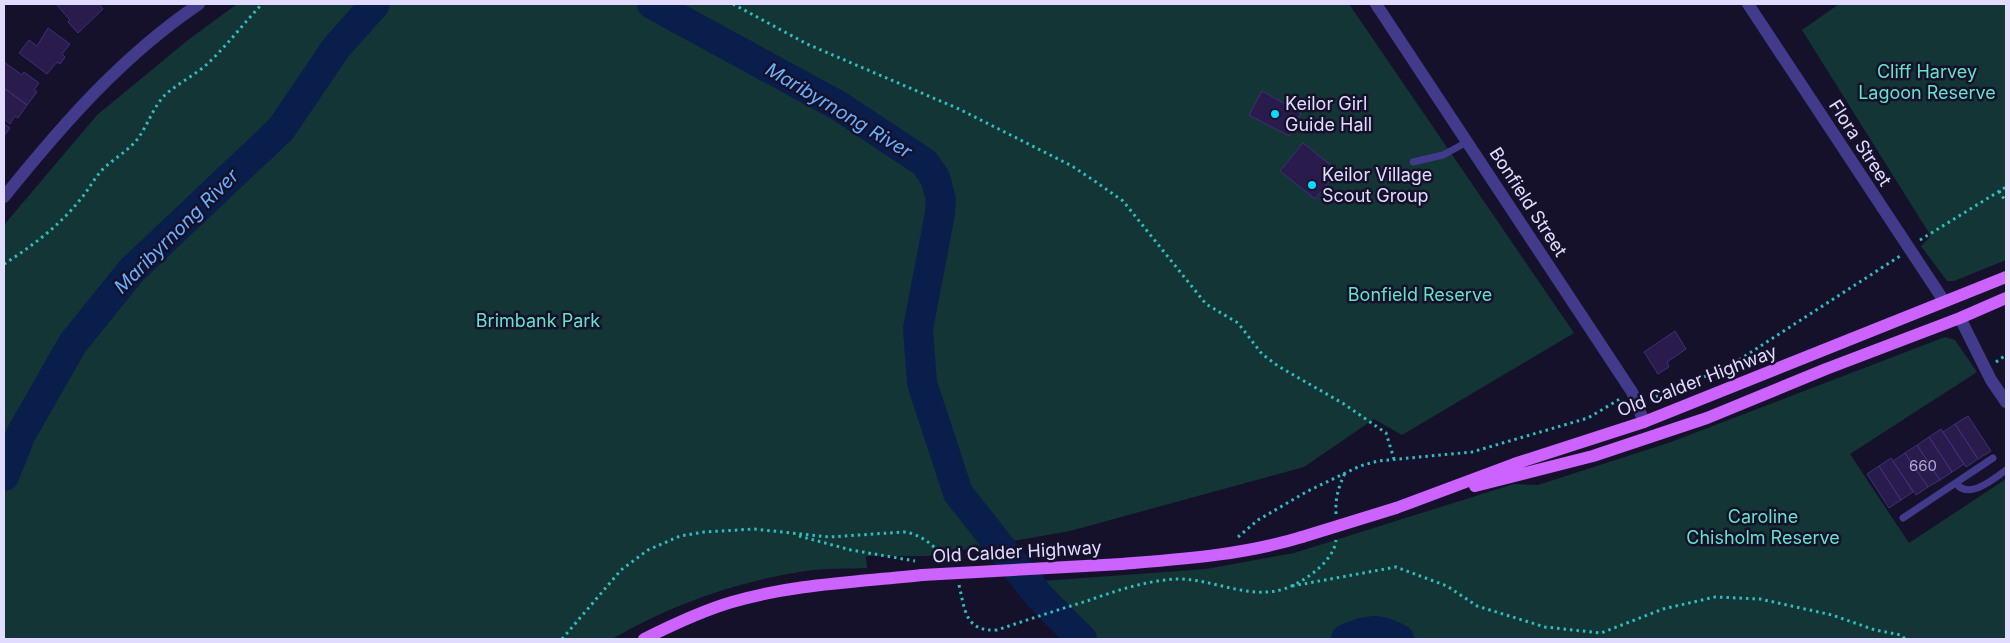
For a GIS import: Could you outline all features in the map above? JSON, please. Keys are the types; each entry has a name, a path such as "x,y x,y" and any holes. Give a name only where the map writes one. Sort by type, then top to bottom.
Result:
{"main road":[{"name":"Old Calder Highway","path":"1396,508 1514,464 1644,422 2006,277"},
{"name":"Old Calder Highway","path":"644,639 701,613 732,602 791,590 922,575 1122,564 1228,554 1275,545 1396,508 1593,456 1651,437 1707,418 2006,298"},
{"path":"1944,301 1960,318"},
{"path":"1644,422 1651,437"}],"street":[{"path":"4,197 51,139 107,80 151,39 199,4"},
{"name":"Bonfield Street","path":"1376,4 1635,398 1644,422"},
{"name":"Flora Street","path":"1748,4 1944,301"},
{"path":"1960,318 1991,380 2006,402"}],"lane":[{"path":"1413,162 1443,155 1467,142"},
{"path":"1903,518 1993,458"},
{"path":"1956,483 1962,488 1978,487 2006,470"}],"path":[{"path":"4,264 30,248 80,201 92,182 105,168 123,155 139,137 165,95 192,77 221,52 232,36 262,4"},
{"path":"734,4 807,44 959,109 1072,166 1096,182 1123,201 1206,304 1238,323 1262,354 1278,366 1344,404 1386,433 1394,459"},
{"path":"1236,538 1258,520 1308,491 1346,472 1378,461 1472,452 1588,418 1635,398 1728,367 1899,258 1928,233 2006,186"},
{"path":"2000,191 2006,202"},
{"path":"562,639 621,570 648,550 680,536 704,532 754,529 792,534 846,549 922,561"},
{"path":"1287,587 1396,567 1447,586 1477,606 1544,627 1601,633 1663,609 1716,597 1760,598 1832,615 1875,630 1901,635 1905,639"},
{"path":"997,630 1105,594"}],"green space":[{"name":"Brimbank Park","path":"237,4 1349,4 1574,333 1402,435 1374,419 1304,467 1070,531 927,556 866,556 867,568 814,570 755,581 682,605 635,626 612,639 4,639 4,225 97,115 188,40"},
{"name":"Cliff Harvey Lagoon Reserve","path":"1839,4 2006,4 2006,260 1954,281 1947,281 1921,246 1930,237 1929,233 1802,30"},
{"name":"Caroline Chisholm Reserve","path":"1945,337 1955,340 1977,372 1850,454 1909,543 2006,479 2006,639 1399,639 1392,635 1372,631 1360,633 1346,639 1082,639 1039,596 1028,582 1206,569 1294,553 1514,484 1538,485 1671,442"}],"building":[{"path":"56,4 99,4 103,9 78,33"},
{"path":"48,28 70,44 62,54 65,57 60,64 57,62 47,74 19,53 29,40 37,46"},
{"path":"4,62 22,75 24,72 39,83 34,90 37,92 27,105 4,88"},
{"path":"4,88 27,105 18,118 15,116 10,124 4,119"},
{"name":"Keilor Girl Guide Hall","path":"1262,91 1301,113 1289,136 1249,115"},
{"path":"4,124 10,128 4,136"},
{"name":"Keilor Village Scout Group","path":"1303,143 1338,171 1315,199 1280,171"},
{"path":"1675,331 1686,349 1667,362 1669,367 1658,374 1644,352"},
{"path":"1968,416 1991,451 1978,459 1955,424"},
{"path":"1955,424 1978,459 1966,467 1943,432"},
{"path":"1941,429 1964,464 1952,472 1929,437"},
{"path":"1929,437 1952,472 1940,480 1917,445"},
{"path":"1917,445 1940,480 1928,487 1905,453"},
{"path":"1905,453 1928,487 1916,495 1893,461"},
{"path":"1891,458 1913,492 1901,500 1879,466"},
{"path":"1879,466 1901,500 1889,508 1867,474"}],"waterway":[{"name":"Maribyrnong River","path":"4,476 21,434 73,343 132,270 281,129 336,48 375,4"},
{"name":"Maribyrnong River","path":"652,4 839,106 925,163 935,178 941,199 918,329 922,383 958,493 1039,596 1082,639"},
{"name":"Maribyrnong River","path":"1346,639 1360,633 1372,631 1392,635 1399,639"}],"place":[{"name":"Keilor Girl Guide Hall","path":"1275,114"},
{"name":"Keilor Village Scout Group","path":"1312,185"}],"park label":[{"name":"Bonfield Reserve","path":"1420,295"}]}
